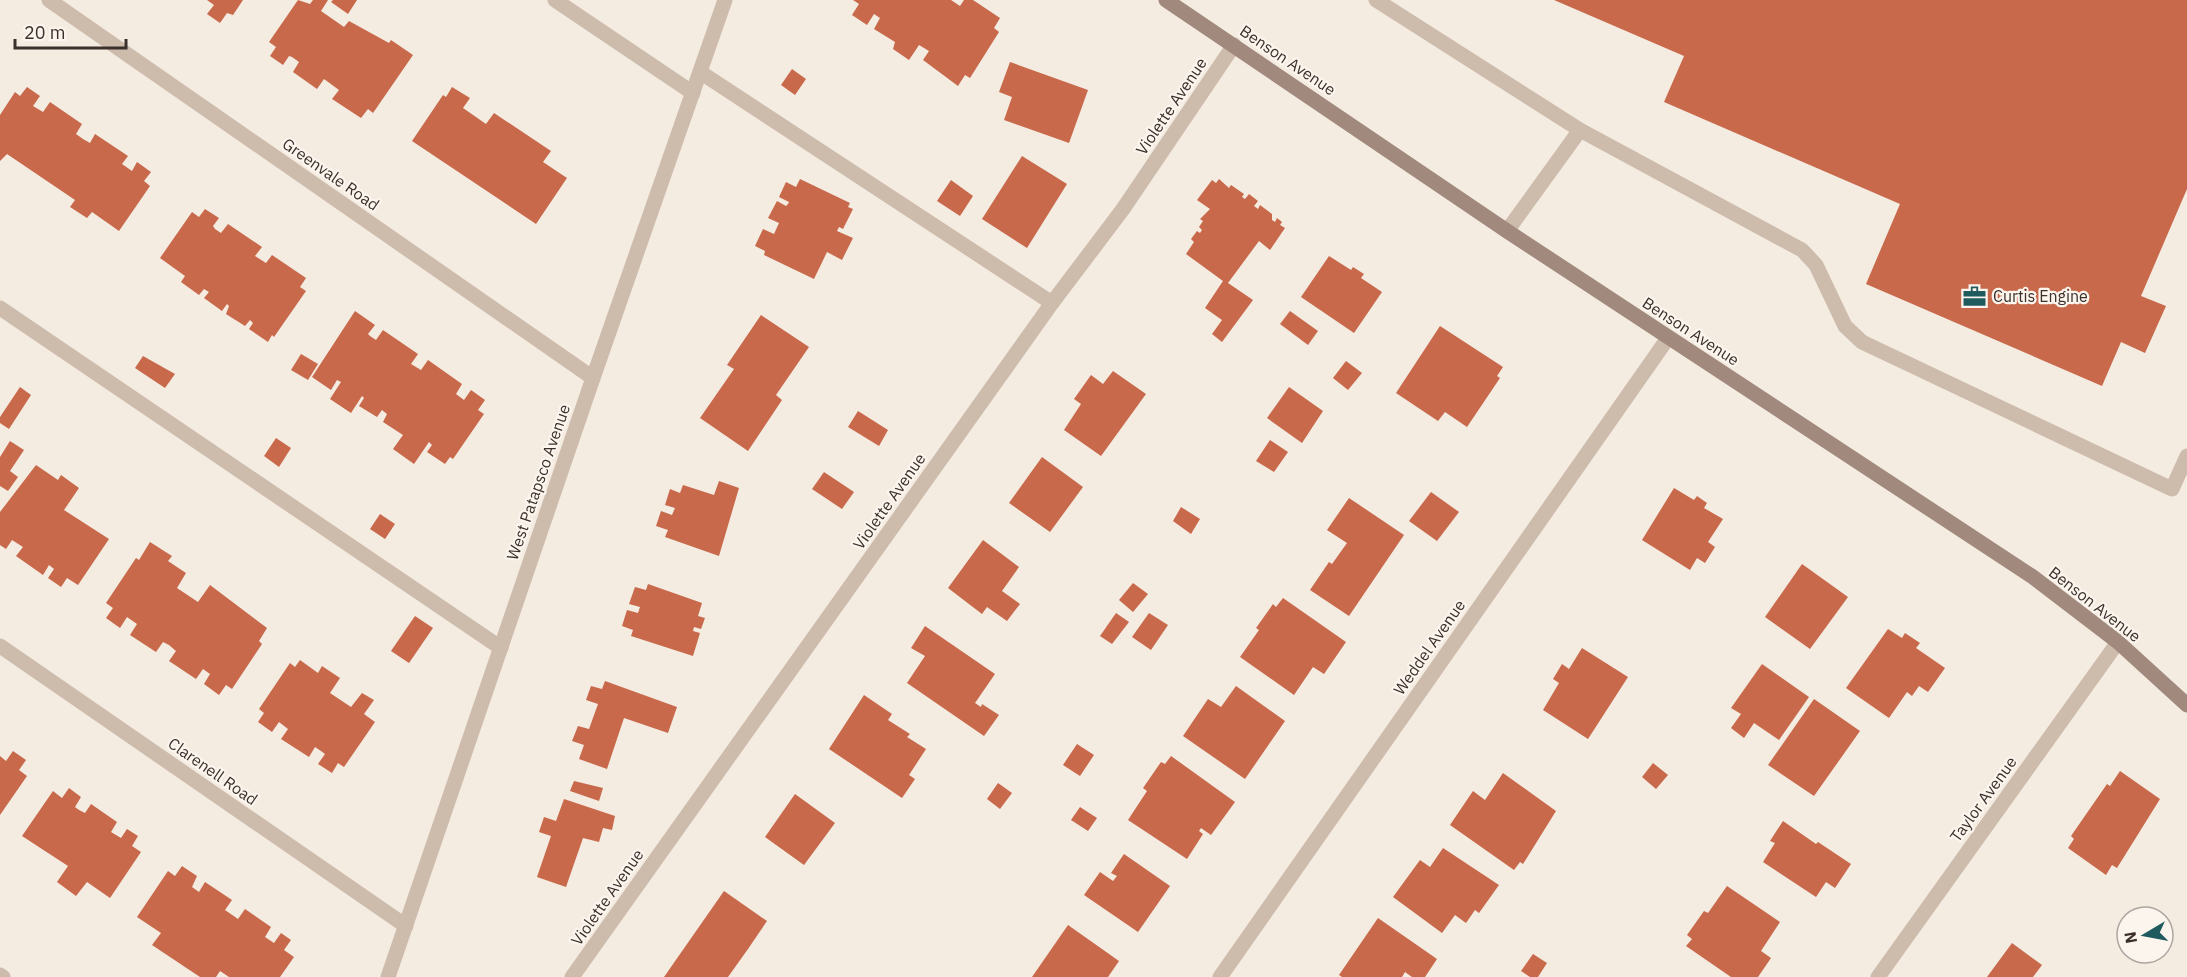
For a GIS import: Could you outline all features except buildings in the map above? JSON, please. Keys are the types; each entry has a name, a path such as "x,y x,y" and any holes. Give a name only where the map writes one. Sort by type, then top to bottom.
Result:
{"street":[{"name":"Greenvale Road","path":"49,0 592,378"},
{"path":"555,0 693,93"},
{"name":"West Patapsco Avenue","path":"388,977 592,378 726,0"},
{"name":"Benson Avenue","path":"1166,0 1668,338 2032,577 2118,642 2187,705"},
{"path":"1376,0 1580,130 1802,250 1816,265 1845,326 1862,342 2172,489 2187,456"},
{"name":"Violette Avenue","path":"572,977 1052,303 1123,209 1234,45"},
{"path":"700,72 1052,303"},
{"path":"1508,231 1580,130"},
{"path":"0,308 501,648"},
{"name":"Weddel Avenue","path":"1220,977 1668,338"},
{"name":"Taylor Avenue","path":"1878,977 2118,642"},
{"name":"Clarenell Road","path":"0,646 406,926"}],"place":[{"name":"Curtis Engine","path":"1975,296"}]}
